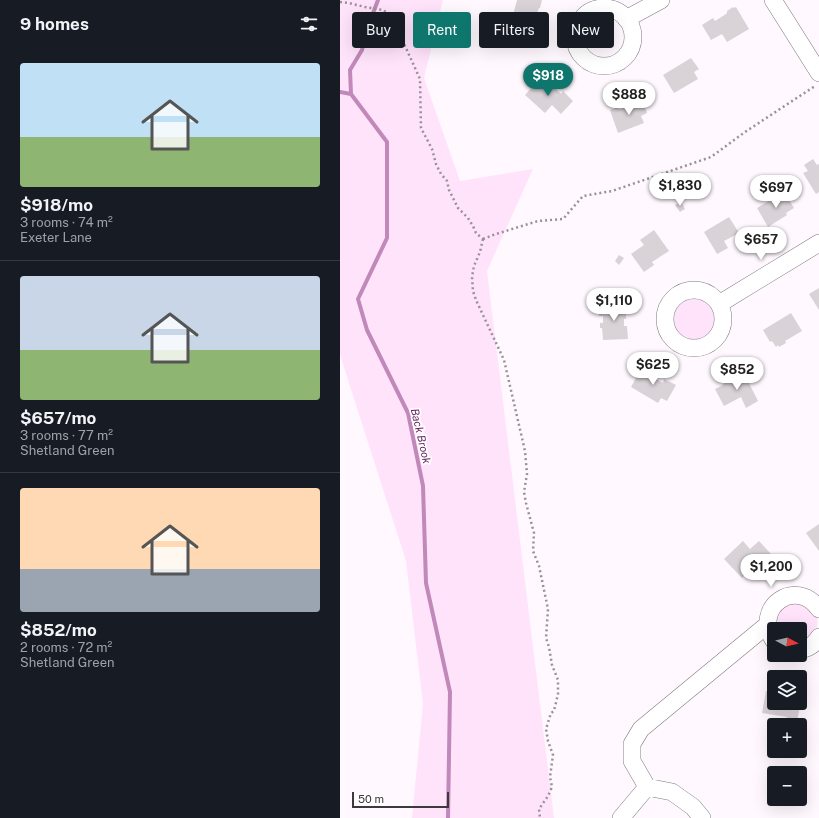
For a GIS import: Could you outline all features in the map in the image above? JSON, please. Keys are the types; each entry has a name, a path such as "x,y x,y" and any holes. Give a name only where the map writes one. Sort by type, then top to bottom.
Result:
{"street":[{"path":"626,18 661,0"},
{"path":"773,0 817,79"},
{"path":"719,304 819,243"},
{"path":"767,622 772,607 779,600 788,596 798,595 818,604"},
{"path":"702,818 693,807 672,792 647,787 632,761 632,744 640,729 767,625"},
{"path":"807,648 815,643 819,637"},
{"path":"621,818 647,787"}],"path":[{"path":"340,2 383,10 396,26 420,79 421,128 432,149 436,164 441,174 447,181 449,190 458,208 468,218 476,233 483,239"},
{"path":"483,239 538,221 563,218 583,196 612,191 711,157 817,79"},
{"path":"483,239 480,252 474,266 472,277 473,290 476,300 504,360 525,451 527,474 524,492 534,533 533,551 539,566 548,609 546,638 552,665 558,680 557,700 546,729 553,755 550,777 552,787 539,809 540,818"}],"shaded area":[{"path":"341,0 443,0 440,12 413,12 413,48 431,48 424,78 460,181 533,169 487,271 554,818 412,818 423,704 406,561 340,355"},
{"path":"695,296 707,300 713,306 717,318 713,330 707,336 695,340 683,336 677,330 673,318 677,306 683,300"},
{"path":"796,601 817,614 816,629 809,638 807,639 807,622 777,622 778,614 787,606"}],"building":[{"path":"517,0 542,0 537,12 514,12"},
{"path":"733,7 736,7 749,29 727,42 722,34 711,40 702,25 713,18 715,21 726,14 727,11"},
{"path":"691,58 699,69 694,72 698,79 674,93 663,75"},
{"path":"542,76 551,84 549,86 554,89 555,88 561,94 563,91 573,101 561,114 552,105 545,113 525,95"},
{"path":"642,99 647,113 641,116 644,123 618,133 610,110 618,107 619,109 627,107 626,105"},
{"path":"813,159 817,165 819,164 819,192 816,194 803,173 808,171 804,165"},
{"path":"784,192 794,208 786,213 787,215 768,227 757,208"},
{"path":"681,202 685,209 680,212 675,205"},
{"path":"729,217 739,233 724,241 728,248 717,254 704,232"},
{"path":"654,230 669,251 652,262 654,265 644,272 631,254 644,245 640,240"},
{"path":"619,255 624,258 619,265 615,261"},
{"path":"819,288 819,310 809,294"},
{"path":"626,304 626,319 624,319 624,326 627,326 628,339 603,340 600,323 603,323 603,316 599,316 599,305"},
{"path":"791,313 802,331 785,341 786,343 776,347 772,341 770,342 763,330"},
{"path":"642,367 658,376 656,379 663,383 664,379 676,385 667,401 661,398 658,403 631,387"},
{"path":"743,371 758,401 746,408 741,397 724,406 715,389 732,379 731,377"},
{"path":"819,524 819,551 806,533"},
{"path":"743,541 750,549 759,541 771,554 761,563 759,561 753,566 752,564 748,568 750,571 742,578 724,559"},
{"path":"766,691 767,710 799,710 798,718 786,718 762,713"}],"waterway":[{"path":"351,94 350,70 362,50 370,21 378,0"},
{"name":"Back Brook","path":"340,92 351,94 387,142 387,238 358,299 367,330 408,413 423,486 426,583 450,692 448,818"}]}
